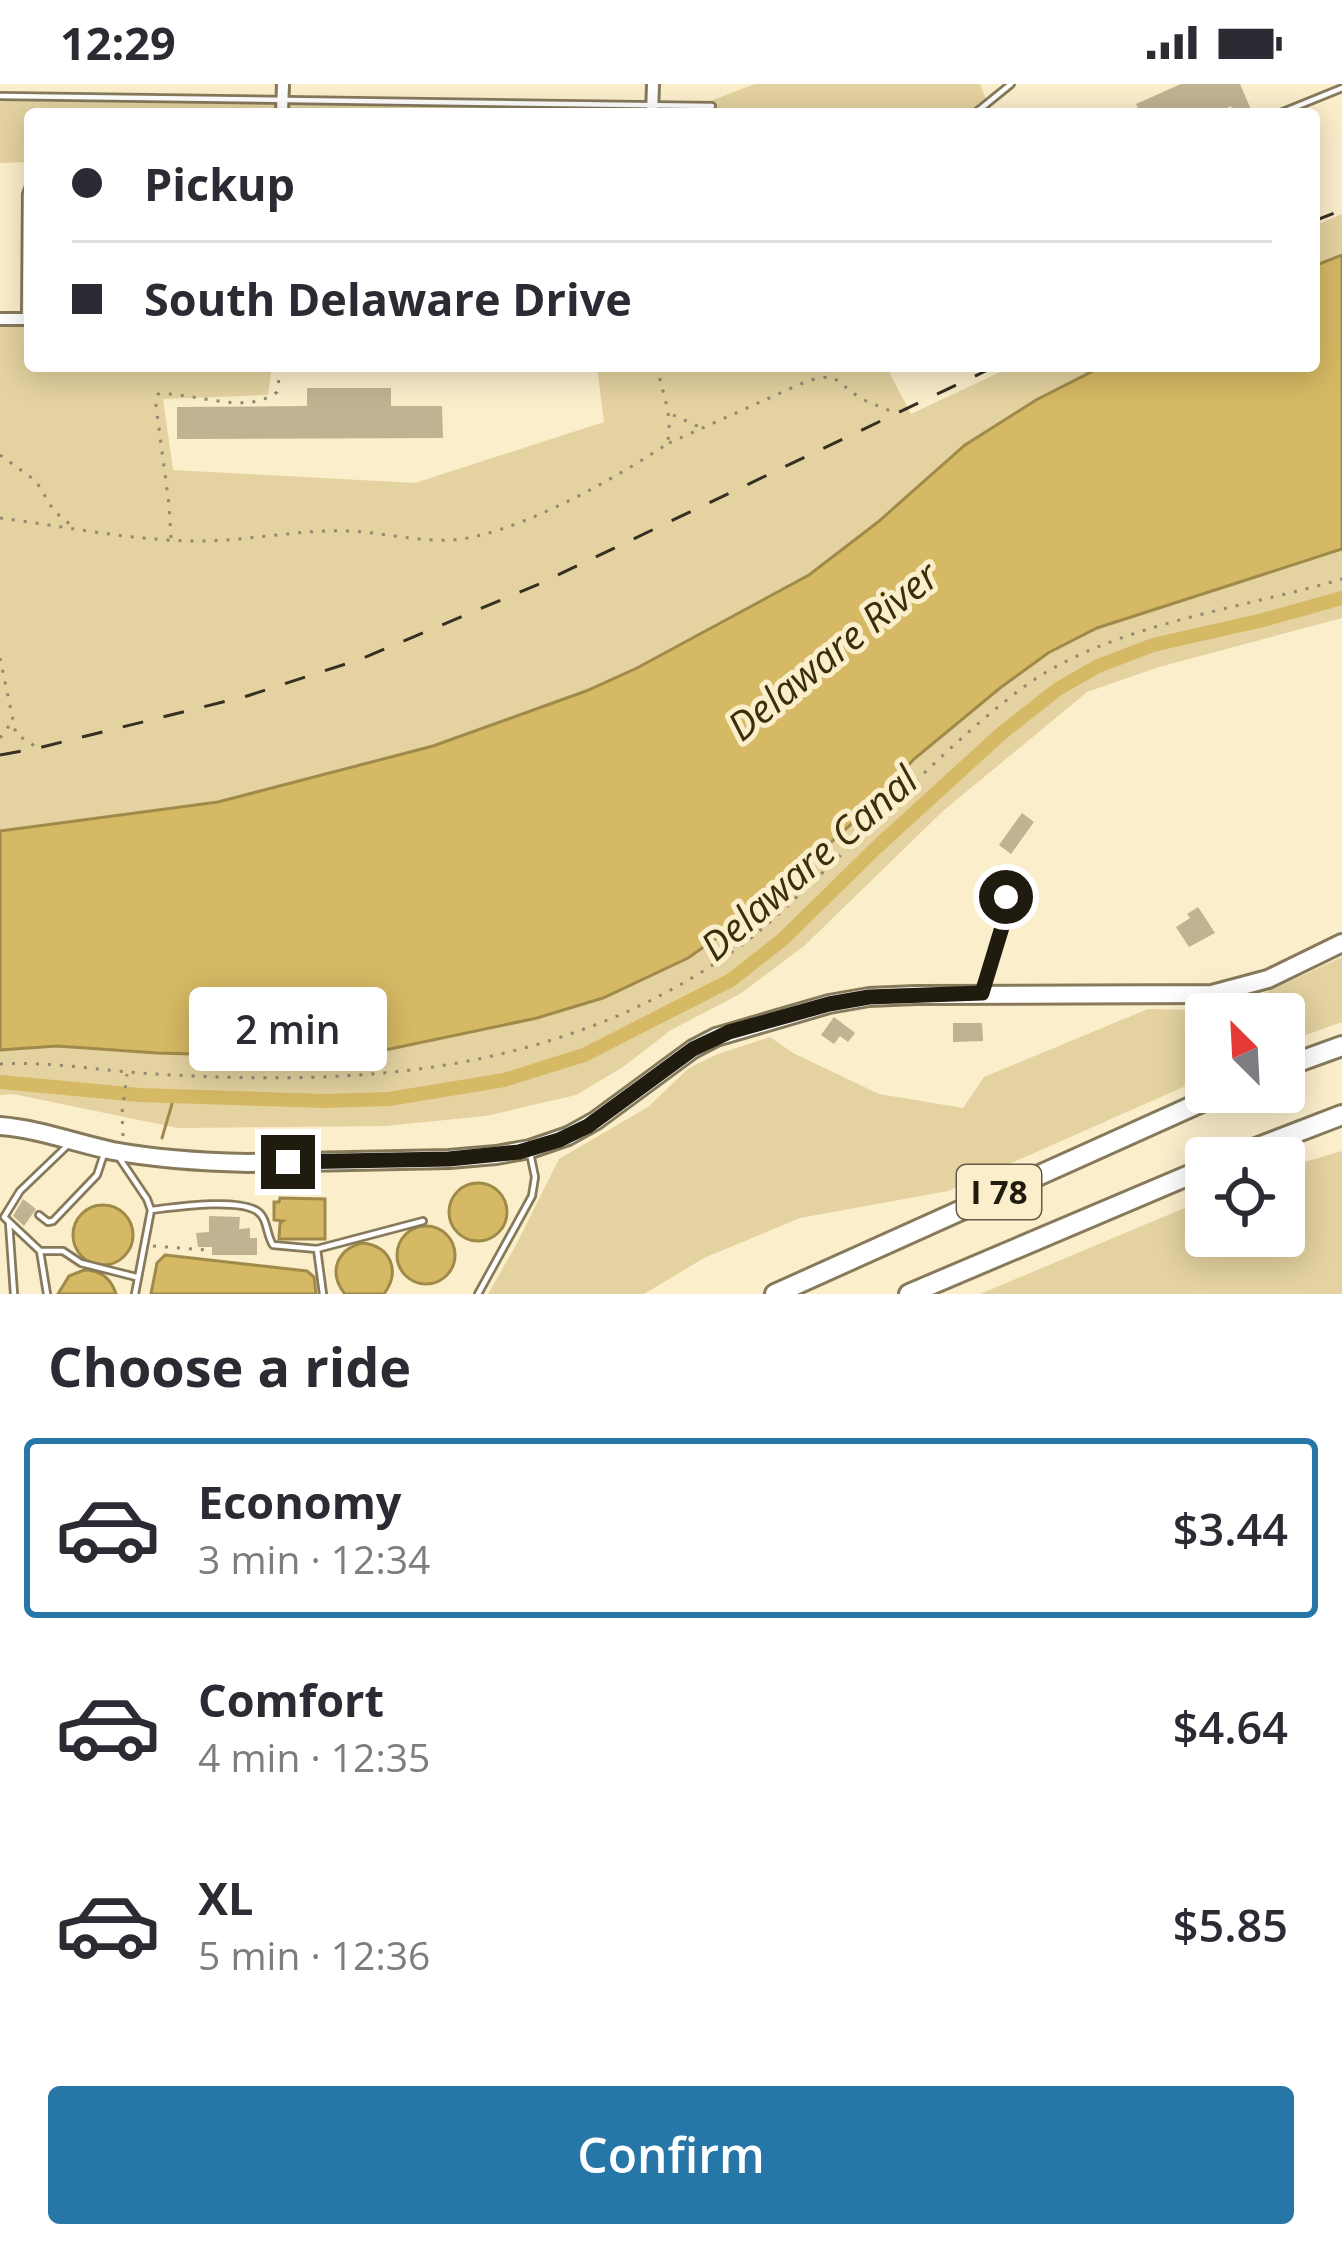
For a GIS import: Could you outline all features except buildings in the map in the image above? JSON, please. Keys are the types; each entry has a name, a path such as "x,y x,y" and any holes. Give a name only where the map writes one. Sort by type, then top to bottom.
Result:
{"highway":[{"path":"0,1126 114,1151 248,1163 496,1155 559,1140 595,1121 693,1049 729,1032 829,1004 869,997 982,993 1212,994 1268,979 1342,944"},
{"path":"1305,1059 1342,1046"},
{"name":"I 78","path":"775,1294 1185,1110"},
{"path":"1285,1137 1342,1115"},
{"name":"I 78","path":"909,1294 1185,1177"}],"street":[{"path":"283,84 283,107"}],"lane":[{"path":"981,108 1011,84"},
{"path":"1294,108 1342,88"},
{"path":"0,96 406,108"},
{"path":"682,108 712,106"},
{"path":"982,993 1003,924 1009,870"},
{"path":"47,1294 40,1251 4,1217 11,1202 72,1141"},
{"path":"478,1294 532,1196 536,1178 530,1149"},
{"path":"39,1215 53,1221 114,1151 152,1210 135,1294"},
{"path":"152,1210 206,1205 256,1210 264,1217 274,1245 317,1249 424,1221"},
{"path":"9,1223 14,1294"},
{"path":"317,1249 323,1294"},
{"path":"40,1251 63,1250 81,1263 139,1278"}],"path":[{"path":"171,539 158,394 266,401 278,392 280,372"},
{"path":"658,372 670,413 668,444"},
{"path":"0,518 195,541 350,531 425,542 471,538 533,516 625,472 668,444 828,375 864,400 896,414"},
{"path":"670,413 704,429"},
{"path":"0,455 36,481 54,511 73,527"},
{"path":"0,1064 127,1074 312,1079 453,1064 566,1036 641,1006 752,938 948,753 1025,686 1058,666 1141,632 1342,579"},
{"path":"0,658 16,734 38,748"},
{"path":"0,738 12,722"},
{"path":"114,1151 127,1074"},
{"path":"146,1245 207,1250"}],"shaded area":[{"path":"755,84 980,84 990,108 692,108"},
{"path":"0,98 486,108 24,108 24,162 0,163"},
{"path":"1342,214 1342,255 1320,264 1320,223"},
{"path":"0,321 24,321 24,372 271,372 268,395 163,399 173,470 415,483 604,422 598,372 889,372 911,414 1000,372 1091,372 1036,400 809,575 586,691 433,746 218,802 0,831"},
{"path":"1342,549 1342,618 1159,667 1087,692 943,811 804,946 740,994 671,1030 576,1095 486,1116 385,1126 178,1128 0,1095 0,1050 57,1046 305,1057 390,1049 537,1018 754,912 869,808 914,759 1048,653 1097,628"},
{"path":"1342,957 1342,1022 1305,1035 1305,993 1264,993"},
{"path":"1148,1009 1185,1010 1185,1086 948,1191 800,1218 704,1258 644,1294 488,1294 559,1159 648,1107 689,1068 718,1054 770,1037 879,1094 963,1108 984,1077"},
{"path":"1342,1151 1342,1294 980,1294 1185,1208 1185,1257 1305,1257 1305,1162"}],"water":[{"name":"Delaware River","path":"1342,255 1342,549 1097,628 1048,653 914,759 869,808 754,912 688,958 603,998 537,1018 390,1049 305,1057 57,1046 0,1050 0,831 218,802 433,746 586,691 809,575 965,445 1091,372 1320,372 1320,264"},
{"path":"478,1183 499,1191 507,1212 499,1233 478,1241 457,1233 449,1212 457,1191"},
{"path":"280,1198 325,1199 325,1239 279,1239 283,1221 274,1220 274,1202"},
{"path":"103,1205 124,1214 133,1235 124,1256 103,1265 82,1256 73,1235 82,1214"},
{"path":"426,1226 447,1234 455,1255 447,1276 426,1284 405,1276 397,1255 405,1234"},
{"path":"362,1243 380,1249 390,1261 392,1277 384,1294 345,1294 340,1286 337,1263 346,1251"},
{"path":"165,1255 307,1271 314,1277 316,1294 151,1294 157,1263"},
{"path":"84,1270 104,1276 116,1294 58,1294 69,1276"}],"waterway":[{"name":"Delaware Canal","path":"0,1082 139,1095 389,1099 504,1080 584,1055 731,980 782,940 1003,732 1058,689 1098,666 1153,645 1342,598"},
{"path":"162,1138 174,1097"}],"railway":[{"path":"1320,219 1342,210"},
{"path":"0,755 247,696 361,659 539,584 983,372"}],"route":[{"path":"288,1162 449,1159 519,1152 588,1126 693,1049 729,1032 869,997 982,993 1003,924 1006,897"}]}
